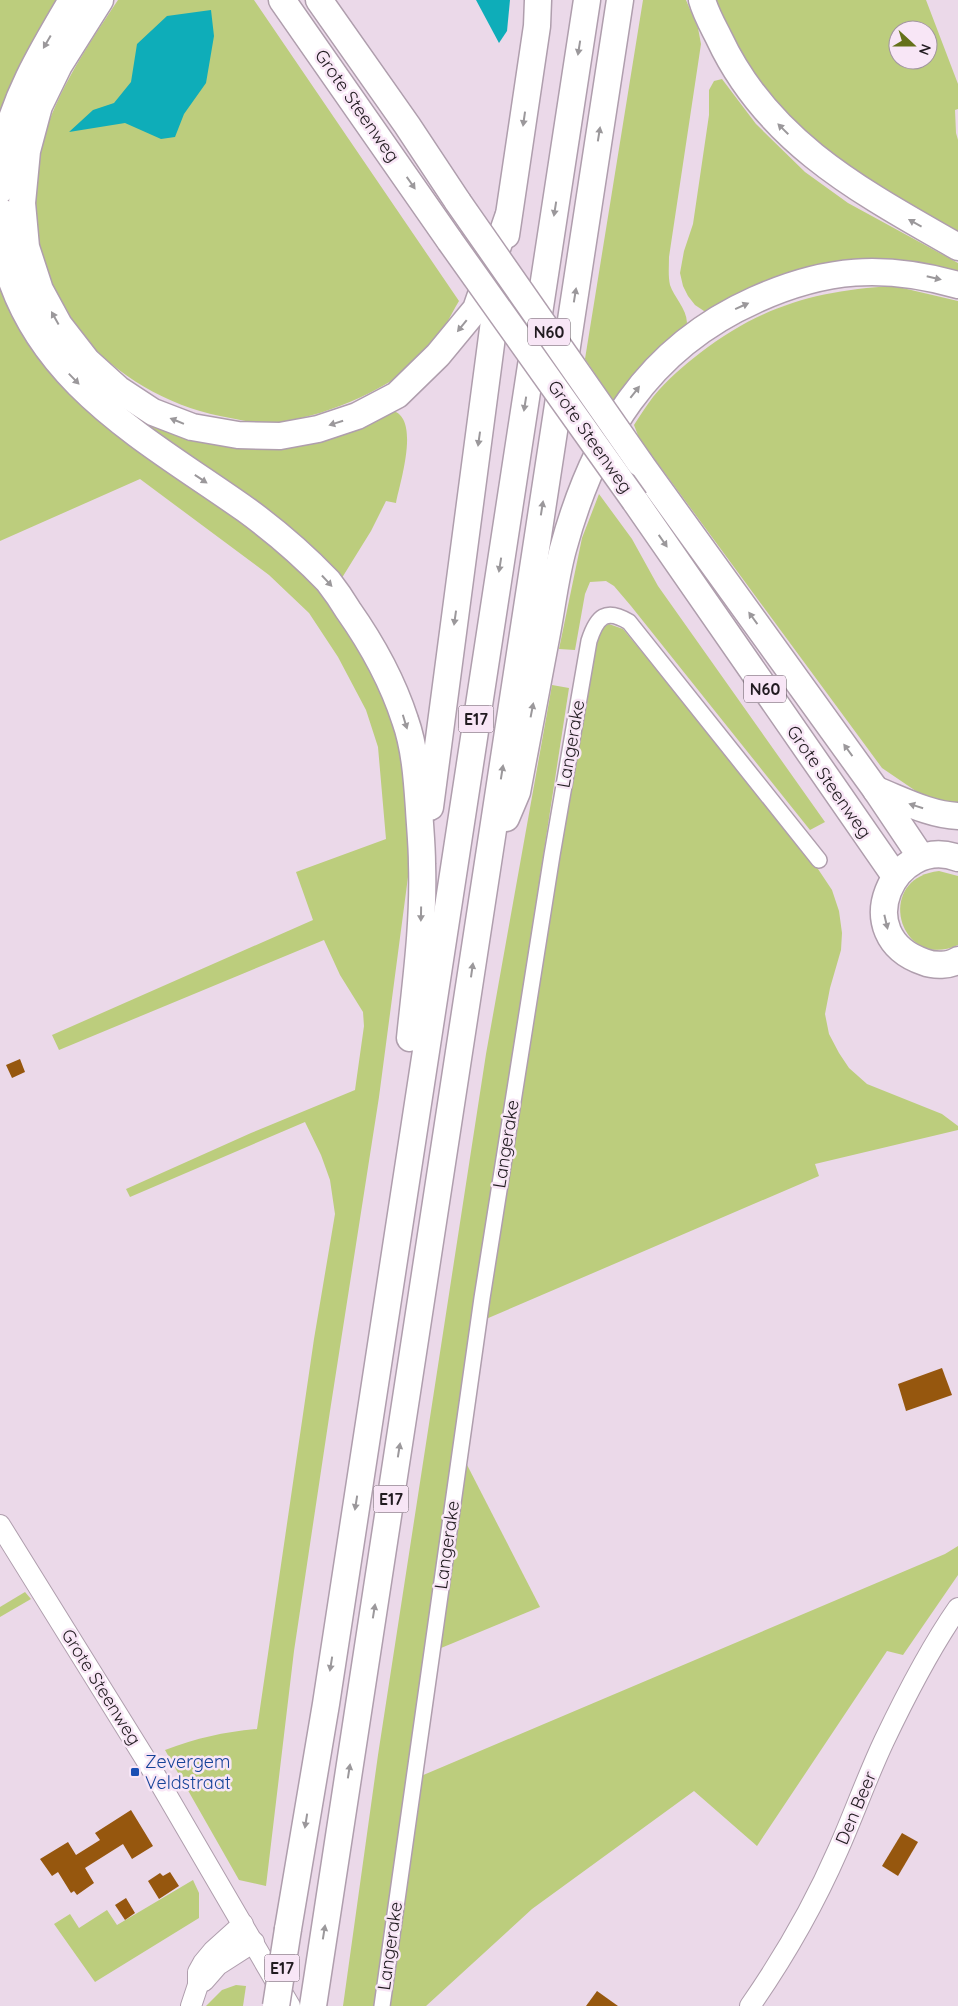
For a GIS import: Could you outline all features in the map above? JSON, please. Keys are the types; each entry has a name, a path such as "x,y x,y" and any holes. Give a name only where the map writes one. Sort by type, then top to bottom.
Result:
{"highway":[{"path":"0,190 2,156 16,106 33,67 72,0"},
{"path":"100,0 59,65 39,106 27,152 22,203 26,247 40,290 59,325 87,361 118,389 153,412 192,427 238,435 280,436 318,429 357,416 397,396 438,355 476,309 508,218"},
{"name":"Grote Steenweg","path":"282,0 635,501 895,876"},
{"name":"Grote Steenweg","path":"319,0 640,463 876,790 921,857"},
{"path":"342,0 407,125"},
{"path":"422,865 508,218 538,26 540,0"},
{"name":"E17","path":"276,2006 326,1704 587,0"},
{"name":"E17","path":"313,2006 620,0"},
{"path":"702,0 725,52 742,82 768,114 802,148 846,182 958,247"},
{"path":"0,210 3,250 19,301 47,350 105,411 248,511 295,550 329,583 360,626 386,672 406,722 416,773 422,865 421,926 408,1062 392,1174 366,1438"},
{"path":"489,855 517,792 563,550 574,514 607,438 636,391 651,373 700,330 734,309 800,283 863,272 895,272 932,278 958,285"},
{"path":"876,790 911,804 950,816 958,816"},
{"path":"957,964 931,965 910,957 893,942 884,920 885,897 895,876 921,857 938,854 958,858"}],"street":[{"name":"Langerake","path":"382,2006 480,1308 545,894 589,641 594,627 601,618 608,615 618,616 629,622 819,860"},
{"name":"Grote Steenweg","path":"0,1525 154,1773 290,2006"},
{"name":"Den Beer","path":"750,2006 780,1963 805,1918 838,1852 883,1742 942,1631 958,1608"},
{"path":"191,2006 198,1985 198,1972 203,1964 213,1951 243,1924"},
{"path":"198,1985 218,1965 254,1942"}],"green space":[{"path":"0,0 57,0 15,76 0,117"},
{"path":"83,0 89,0 61,47 36,96 26,121 19,147 15,174 15,219 25,271 37,304 61,344 104,389 137,413 160,425 184,434 234,444 259,446 285,444 341,432 371,421 390,410 400,415 405,424 407,451 396,503 386,501 371,531 340,581 300,541 143,430 114,407 88,383 65,357 29,298 18,266 10,231 8,194 12,149 21,116 37,82"},
{"path":"118,0 254,0 459,301 433,344 422,358 406,372 359,398 311,416 273,423 258,422 200,411 162,396 127,376 95,350 81,335 53,286 44,264 36,218 37,170 45,135 61,94 82,55"},
{"path":"643,0 686,0 698,28 701,44 669,257 670,285 684,311 687,322 686,328 616,405 585,359"},
{"path":"715,0 926,0 934,20 888,20 888,70 938,70 938,32 958,84 958,109 955,110 958,140 958,232 905,204 837,162 818,147 759,83 730,36"},
{"path":"722,79 756,124 805,172 848,203 958,263 958,276 931,268 707,313 695,305 683,286 680,273 684,251 693,224 709,115 709,90 714,81"},
{"path":"0,268 25,329 295,560 342,614 384,694 397,740 405,786 408,877 379,1097 294,1651 266,1886 239,1880 165,1750 211,1736 257,1729 314,1339 335,1214 330,1180 321,1155 305,1122 130,1197 126,1189 251,1133 355,1090 364,1026 363,1012 340,975 324,940 59,1050 52,1035 313,920 296,872 386,839 378,747 366,710 338,657 309,613 269,575 140,479 0,541"},
{"path":"894,286 958,301 958,808 932,802 882,768 639,438 634,425 653,397 675,374 700,353 745,323 791,303 815,297 866,288"},
{"path":"599,494 632,539 658,586 825,822 810,830 614,586 606,581 590,582 585,594 575,650 559,649 582,538"},
{"path":"609,624 623,629 802,845 832,890 839,911 842,933 841,950 825,1014 829,1034 849,1068 867,1084 942,1114 958,1126 958,1130 815,1164 819,1176 486,1319 537,975 594,646 600,629"},
{"path":"552,685 569,688 475,1300 375,2006 343,2006 378,1755 486,1054"},
{"path":"939,871 958,876 958,945 938,950 921,946 909,935 902,921 900,905 906,889 918,877"},
{"path":"464,1459 540,1607 441,1648"},
{"path":"958,1546 958,1575 903,1655 887,1651 757,1846 694,1791 532,1909 426,2006 385,2006 421,1776 945,1554"},
{"path":"25,1592 31,1599 0,1617 0,1607"},
{"path":"193,1880 199,1893 199,1918 95,1982 54,1924 70,1914 79,1928 107,1910 117,1925"},
{"path":"236,1985 246,1986 243,2006 206,2006 222,1990"}],"water":[{"path":"476,0 510,0 507,31 499,43"},
{"path":"211,10 214,36 206,83 184,114 175,137 161,139 125,123 69,132 93,110 114,103 131,82 137,44 167,16"}],"building":[{"path":"20,1059 25,1072 12,1078 6,1065"},
{"path":"942,1368 952,1395 906,1411 898,1384"},
{"path":"131,1810 153,1846 132,1859 123,1844 85,1868 94,1883 77,1895 74,1891 71,1893 58,1872 52,1876 40,1859 68,1842 76,1855 100,1840 95,1833"},
{"path":"902,1833 918,1842 898,1876 882,1866"},
{"path":"170,1872 179,1886 159,1899 148,1881 160,1873 163,1876"},
{"path":"126,1898 135,1913 125,1920 115,1905"},
{"path":"597,1991 618,2006 586,2006"}],"place":[{"name":"Zevergem Veldstraat","path":"135,1772"}]}
